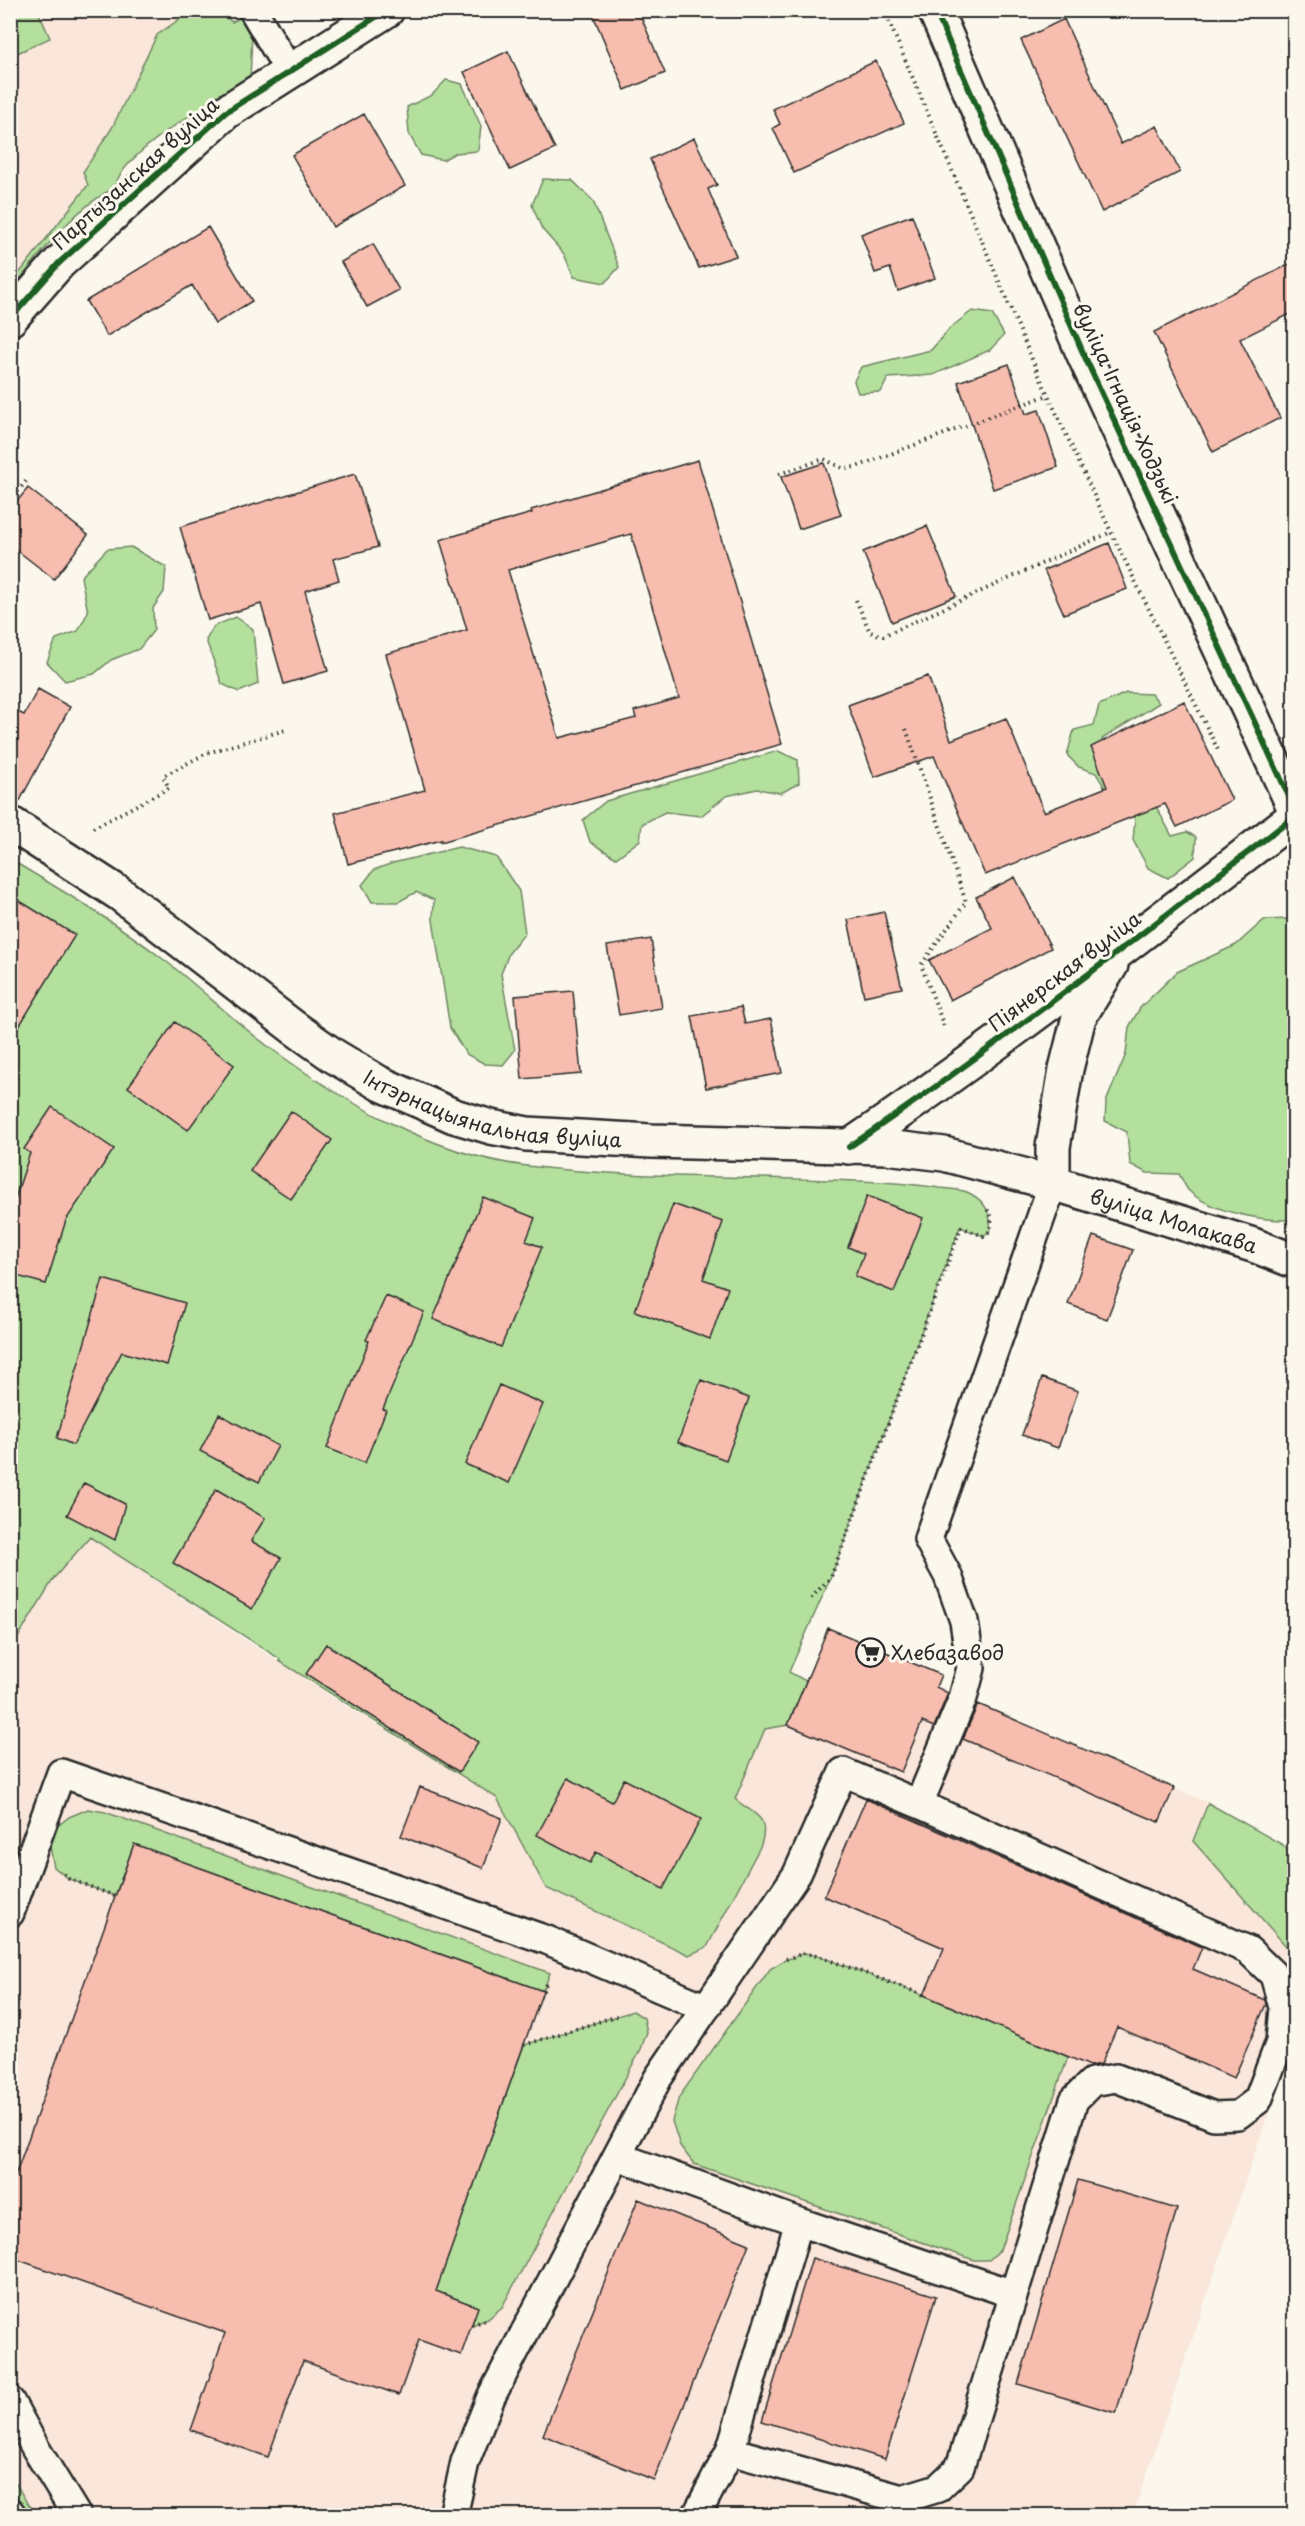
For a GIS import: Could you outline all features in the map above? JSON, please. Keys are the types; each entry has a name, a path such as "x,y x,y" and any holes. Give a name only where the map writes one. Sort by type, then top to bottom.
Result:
{"street":[{"name":"Партызанская вуліца","path":"10,319 59,263 226,112 387,10"},
{"name":"вуліца Ігнація Ходзькі","path":"935,10 1084,354 1294,807"},
{"name":"Піянерская вуліца","path":"849,1147 909,1106 1119,951 1294,817"},
{"name":"Інтэрнацыянальная вуліца","path":"10,823 120,894 334,1056 379,1083 444,1112 491,1127 527,1134 651,1141 886,1147 944,1154 1053,1183"},
{"path":"1053,1183 1053,1147 1066,1069 1079,1017 1119,951"},
{"name":"вуліца Молакава","path":"1053,1183 1253,1245 1294,1261"}],"lane":[{"path":"253,10 290,71"},
{"path":"919,1804 963,1698 971,1668 964,1621 948,1576 928,1539 1053,1183"},
{"path":"453,2516 465,2462 491,2397 617,2156 658,2078 797,1874 843,1772 1248,1950 1274,1975 1283,2007 1280,2042 1258,2100 1238,2115 1214,2116 1116,2078 1092,2082 1074,2100 960,2467 938,2488 902,2499 730,2451"},
{"path":"10,1914 61,1773 547,1940 706,2008"},
{"path":"617,2156 799,2222 1013,2294"},
{"path":"696,2516 730,2451 799,2222"},
{"path":"10,2401 77,2516"}],"path":[{"path":"884,10 1048,395 1111,532 1219,752"},
{"path":"779,474 824,459 842,468 856,467 1048,395"},
{"path":"10,501 27,480"},
{"path":"856,600 870,632 883,636 1111,532"},
{"path":"906,729 966,903 921,965 948,1038"},
{"path":"91,828 169,788 163,776 207,753 285,730"},
{"path":"811,1598 831,1577 961,1227 983,1236 990,1231 992,1217 986,1205"},
{"path":"777,1964 805,1953 924,1995"},
{"path":"524,2045 626,2013"},
{"path":"472,2325 488,2319 495,2313"}],"shaded area":[{"path":"11,11 253,11 201,40 11,284"},
{"path":"90,1537 338,1701 497,1798 546,1888 760,1818 735,1800 765,1729 788,1725 901,1772 937,1686 1208,1803 1283,1845 1294,1857 1294,2037 1133,2515 40,2515 27,2503 10,2473 10,1649 54,1578"}],"green space":[{"path":"11,10 38,11 50,38 11,56"},
{"path":"253,11 250,81 194,113 152,142 121,173 114,188 98,197 70,220 11,290 11,284 88,185 83,172 112,128 157,35 190,12 220,12 232,22"},
{"path":"446,80 462,84 481,126 478,151 455,153 443,160 421,155 409,134 407,107 432,95"},
{"path":"543,179 572,180 593,201 619,267 605,283 574,277 564,254 542,229 532,205"},
{"path":"972,311 992,314 1004,335 990,350 933,375 888,378 881,392 858,393 854,381 861,367 931,350 950,328"},
{"path":"131,547 166,567 164,592 153,608 154,630 139,649 111,660 94,674 65,681 47,662 56,639 78,631 88,612 81,577 107,549"},
{"path":"236,617 253,629 258,684 239,692 222,684 206,640 214,626"},
{"path":"1126,693 1152,694 1159,703 1102,739 1137,806 1151,797 1172,836 1187,832 1196,837 1195,857 1168,878 1148,868 1133,840 1135,820 1125,801 1108,793 1096,773 1079,767 1067,755 1074,730 1094,725 1099,705"},
{"path":"778,751 798,760 799,783 781,793 757,789 726,796 701,816 665,812 642,824 640,840 616,858 590,842 583,820 606,801"},
{"path":"459,847 496,857 519,891 525,933 509,953 501,974 515,1050 503,1065 485,1064 466,1054 450,1028 433,920 434,900 416,892 398,902 372,902 362,885 374,870"},
{"path":"11,860 89,907 145,945 255,1037 328,1087 391,1123 458,1150 492,1160 568,1170 920,1185 964,1191 983,1203 990,1218 990,1231 983,1236 960,1227 831,1577 789,1672 806,1681 788,1725 765,1729 735,1799 759,1817 764,1828 763,1835 761,1845 707,1947 689,1955 546,1888 497,1798 279,1661 280,1659 90,1537 54,1578 11,1649"},
{"path":"1264,920 1294,921 1294,1220 1253,1217 1224,1210 1210,1205 1188,1190 1179,1174 1147,1173 1130,1164 1127,1132 1105,1121 1106,1102 1126,1054 1129,1027 1140,1008 1177,972 1236,945"},
{"path":"1208,1803 1283,1845 1294,1857 1294,1955 1193,1841"},
{"path":"88,1809 105,1812 550,1973 543,1991 134,1844 115,1896 69,1879 54,1867 50,1847 54,1829 69,1817"},
{"path":"805,1953 924,1995 1068,2057 1000,2250 989,2260 974,2260 694,2164 680,2146 672,2121 679,2097 770,1969 785,1960"},
{"path":"633,2011 644,2018 647,2032 641,2049 502,2307 488,2319 472,2325 477,2307 436,2291 524,2045"},
{"path":"10,2473 27,2503 40,2515 13,2515"}],"building":[{"path":"591,10 638,10 665,73 625,90"},
{"path":"1064,19 1121,144 1157,126 1180,172 1102,212 1021,40"},
{"path":"508,51 555,149 510,170 464,72"},
{"path":"876,61 904,123 794,173 773,128 780,124 773,109"},
{"path":"364,114 405,186 333,227 292,155"},
{"path":"694,138 717,185 708,189 736,256 699,268 650,159"},
{"path":"912,215 935,278 898,291 890,268 875,273 861,234"},
{"path":"208,227 252,301 215,324 192,285 107,336 86,301"},
{"path":"373,244 399,290 367,307 341,262"},
{"path":"1294,262 1294,312 1240,339 1280,418 1213,452 1154,332"},
{"path":"1009,364 1026,414 1039,410 1058,467 993,489 958,382"},
{"path":"698,460 782,744 441,842 441,840 348,864 335,813 425,790 386,654 467,630 440,540 532,513 531,510","holes":["631,534 679,698 634,711 636,718 559,738 508,570"]},
{"path":"824,463 841,515 799,529 781,477"},
{"path":"355,474 378,547 333,559 339,580 305,591 328,671 284,684 261,604 208,620 180,527"},
{"path":"28,488 88,535 54,579 10,545 10,510"},
{"path":"927,526 956,596 892,622 863,552"},
{"path":"1109,543 1127,589 1064,614 1044,570"},
{"path":"928,676 951,740 1006,718 1044,812 1107,787 1091,747 1184,701 1232,800 1177,827 1165,804 985,875 934,756 874,777 848,705"},
{"path":"38,689 70,707 17,806 10,804 10,708 24,715"},
{"path":"1015,877 1051,948 950,1000 929,960 992,928 976,897"},
{"path":"10,895 75,935 10,1041"},
{"path":"884,912 902,988 864,996 848,920"},
{"path":"651,939 662,1008 619,1015 607,946"},
{"path":"573,991 581,1074 522,1079 515,996"},
{"path":"741,1007 745,1024 771,1019 782,1073 706,1088 692,1016"},
{"path":"175,1022 234,1065 188,1130 128,1087"},
{"path":"52,1107 114,1149 66,1220 46,1284 10,1274 10,1214 30,1153 24,1149"},
{"path":"291,1111 332,1140 291,1199 250,1171"},
{"path":"867,1196 923,1218 894,1292 855,1276 864,1254 848,1247"},
{"path":"483,1197 535,1218 526,1241 542,1247 501,1347 433,1319"},
{"path":"673,1204 723,1222 703,1279 728,1288 710,1339 635,1311"},
{"path":"1093,1236 1133,1250 1107,1319 1068,1304"},
{"path":"103,1279 185,1303 167,1365 122,1352 73,1445 57,1438"},
{"path":"386,1296 424,1312 383,1409 386,1410 365,1463 327,1448 369,1341 366,1340"},
{"path":"1042,1378 1078,1391 1058,1448 1022,1435"},
{"path":"701,1380 749,1398 726,1460 678,1442"},
{"path":"499,1385 543,1404 509,1483 465,1464"},
{"path":"219,1414 278,1446 259,1482 200,1451"},
{"path":"84,1483 125,1504 115,1540 67,1515"},
{"path":"216,1489 265,1518 251,1541 281,1558 252,1609 173,1563"},
{"path":"828,1628 941,1675 936,1687 948,1693 934,1727 922,1722 901,1772 788,1725"},
{"path":"326,1644 478,1742 459,1772 306,1674"},
{"path":"978,1704 1174,1788 1159,1822 963,1739"},
{"path":"568,1778 612,1802 624,1779 701,1819 663,1889 596,1852 590,1863 537,1835"},
{"path":"420,1787 502,1818 483,1868 401,1836"},
{"path":"866,1799 1202,1947 1193,1969 1265,2000 1266,2004 1234,2078 1117,2027 1101,2064 1090,2066 924,1995 944,1948 824,1896"},
{"path":"134,1844 543,1991 436,2291 478,2307 461,2355 419,2340 399,2395 303,2361 268,2457 191,2430 225,2333 10,2257 10,2190"},
{"path":"1078,2180 1177,2209 1116,2413 1018,2384"},
{"path":"638,2199 749,2244 654,2480 543,2435"},
{"path":"812,2258 936,2296 885,2459 762,2421"}],"cycle path":[{"path":"10,319 59,263 226,112 387,10"},
{"path":"935,10 1084,355 1294,807"},
{"path":"849,1147 1019,1026 1294,817"}],"place":[{"name":"Хлебазавод","path":"870,1652"}]}
